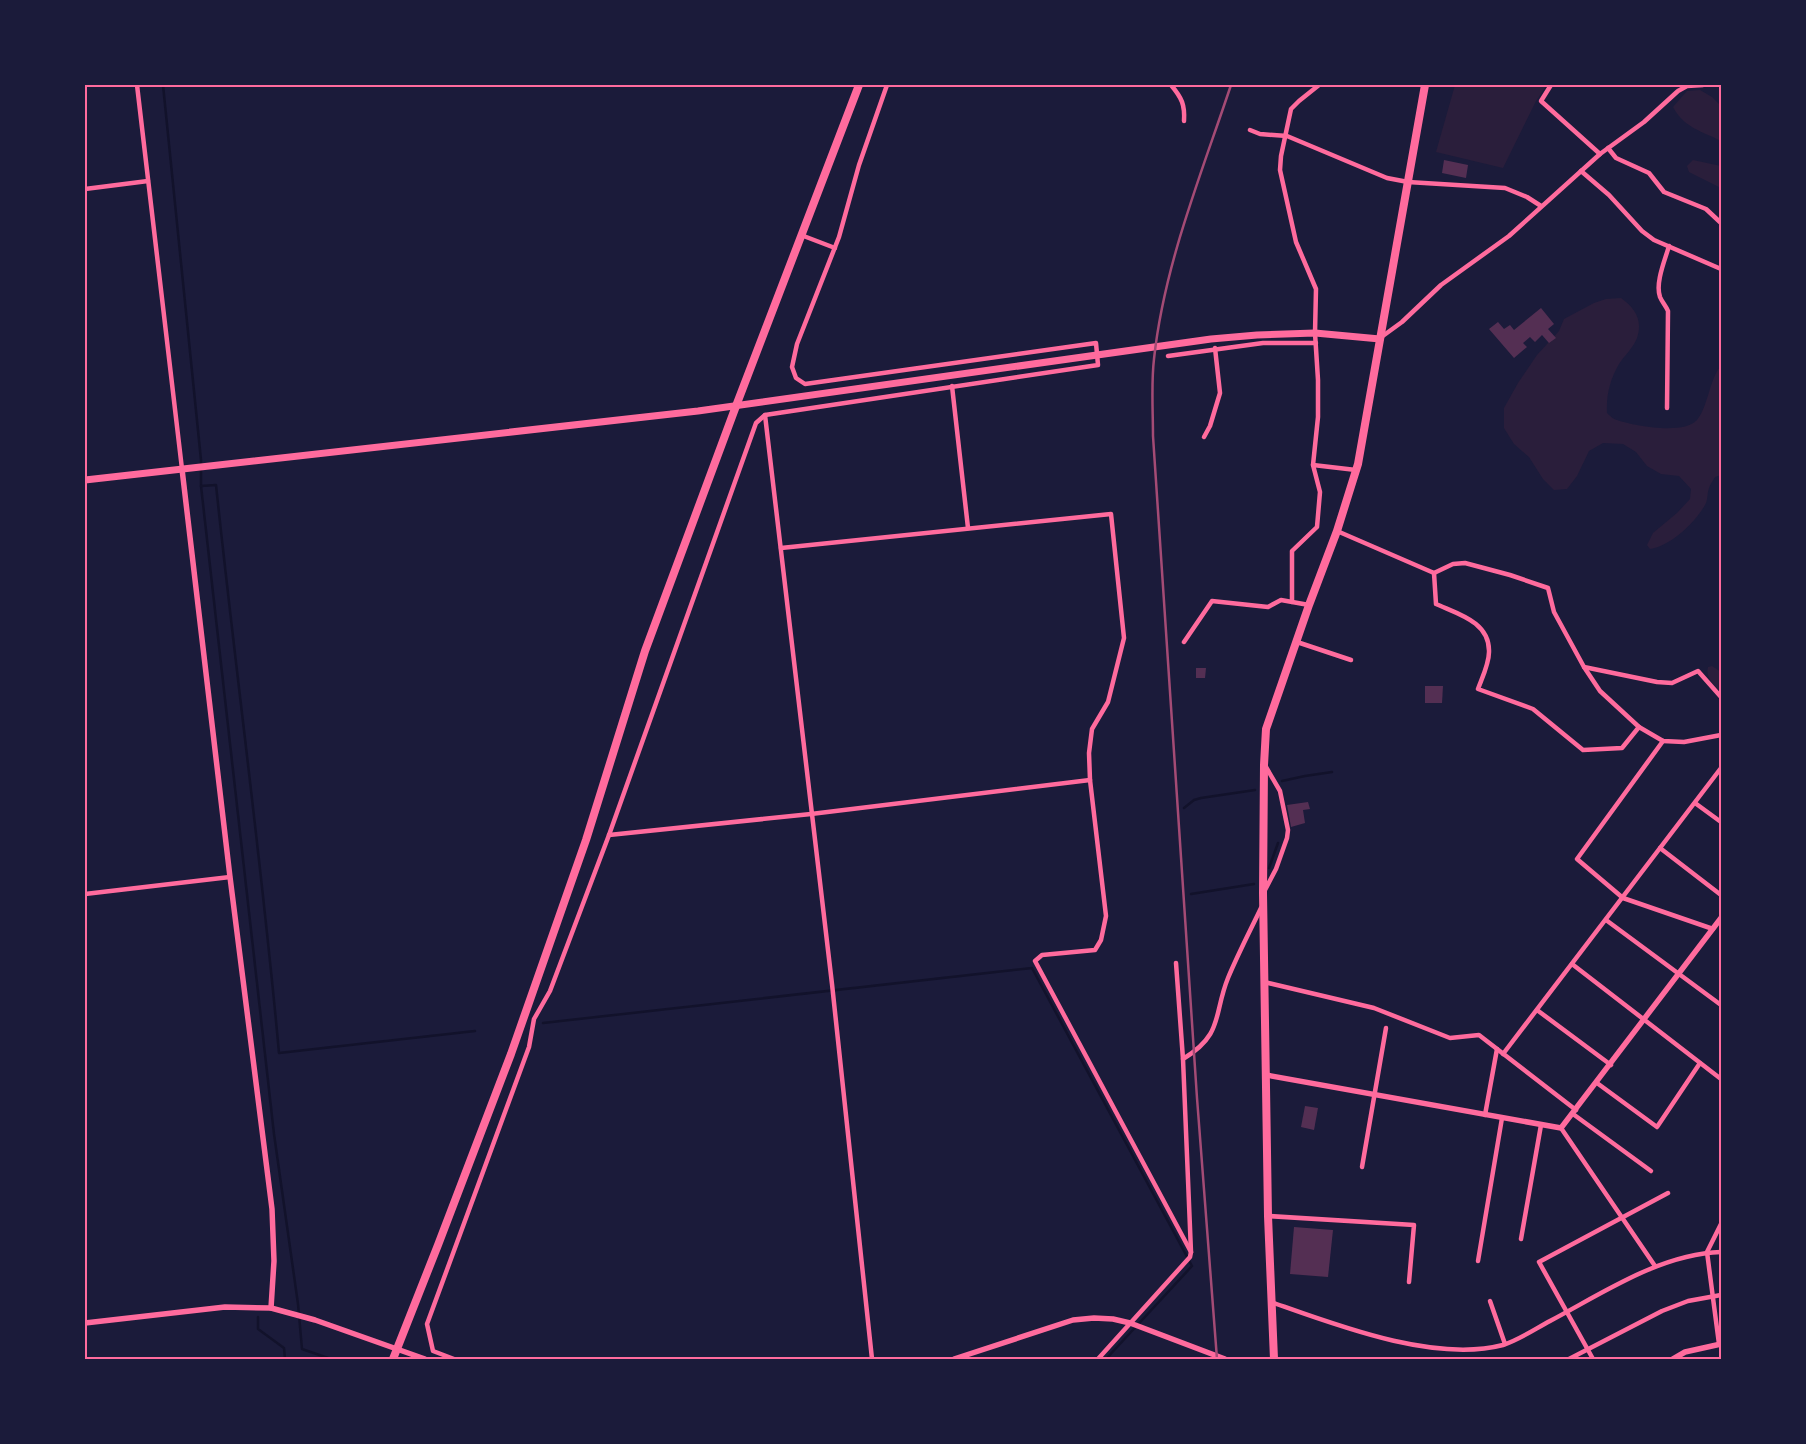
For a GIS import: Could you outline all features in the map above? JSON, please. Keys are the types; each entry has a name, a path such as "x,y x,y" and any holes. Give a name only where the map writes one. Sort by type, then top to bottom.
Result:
{"highway":[{"path":"393,1359 511,1054 586,840 645,651 736,406 859,85"},
{"path":"1274,1359 1268,1216 1263,905 1266,729 1337,531 1356,470 1368,417 1425,85"}],"main road":[{"path":"85,480 736,406 1211,339 1315,333 1380,339"}],"street":[{"path":"137,85 230,877 272,1209 274,1262 271,1308"},
{"path":"454,1359 433,1351 427,1324 529,1047 534,1019 550,991 756,423 765,415 1098,365 1096,343 805,384 796,378 792,367 796,344 839,237 859,165 887,85"},
{"path":"1171,85 1178,93 1184,107 1184,121"},
{"path":"1292,602 1292,551 1316,527 1320,492 1313,465 1318,417 1315,333 1316,289 1296,242 1280,170 1281,156 1287,136 1291,110 1319,85"},
{"path":"1551,85 1540,101 1600,154"},
{"path":"1380,339 1402,322 1441,285 1509,236 1600,154 1644,122 1678,91 1688,86 1703,85"},
{"path":"1250,130 1260,134 1287,136 1387,178 1408,182 1505,188 1527,196 1541,206"},
{"path":"1608,148 1616,158 1649,173 1664,192 1706,209 1721,222"},
{"path":"1581,171 1609,195 1642,231 1654,240 1721,269"},
{"path":"85,189 148,181"},
{"path":"801,236 835,248"},
{"path":"1667,408 1668,311 1660,297 1659,277 1669,246"},
{"path":"1168,356 1215,348 1263,343 1316,343"},
{"path":"1204,437 1210,426 1220,393 1215,348"},
{"path":"952,386 968,528"},
{"path":"765,415 832,984 872,1359"},
{"path":"1313,465 1356,470"},
{"path":"781,548 1111,514 1124,638 1108,702 1092,729 1089,753 1090,780 1106,916 1101,940 1095,950 1042,955 1035,961 1191,1252"},
{"path":"1337,531 1434,573 1453,564 1465,563 1548,588 1554,612 1584,667 1600,691 1639,727 1663,741 1684,742 1721,734"},
{"path":"1434,573 1436,604 1475,621 1483,630 1488,642 1490,654 1478,689 1533,709 1583,750 1622,748 1639,727"},
{"path":"1184,642 1212,601 1268,606 1281,600 1309,605"},
{"path":"1297,642 1351,660"},
{"path":"1584,667 1672,683 1698,671 1721,697"},
{"path":"1663,741 1577,859 1623,898 1713,929"},
{"path":"1263,893 1276,869 1288,830 1280,790 1264,765"},
{"path":"1503,1054 1721,768"},
{"path":"608,835 811,814 1090,780"},
{"path":"1695,803 1721,822"},
{"path":"1660,848 1721,894"},
{"path":"85,894 230,877"},
{"path":"1183,1059 1204,1044 1216,1025 1228,980 1263,905"},
{"path":"1561,1128 1611,1065 1721,918"},
{"path":"1606,920 1721,1005"},
{"path":"1098,1359 1190,1256 1191,1252 1183,1059 1176,963"},
{"path":"1572,964 1721,1079"},
{"path":"1264,982 1374,1008 1450,1038 1479,1035 1651,1171"},
{"path":"1537,1010 1611,1065"},
{"path":"1362,1167 1386,1028"},
{"path":"1485,1115 1497,1049"},
{"path":"1597,1083 1657,1127 1700,1062"},
{"path":"1266,1075 1561,1128 1655,1266"},
{"path":"1478,1261 1502,1118"},
{"path":"1521,1239 1541,1125"},
{"path":"1593,1359 1539,1262 1668,1193"},
{"path":"1268,1216 1414,1225 1408,1282"},
{"path":"1673,1359 1685,1352 1720,1344 1707,1252 1721,1224"},
{"path":"1271,1302 1352,1330 1423,1346 1458,1350 1505,1344 1655,1266 1707,1252 1721,1252"},
{"path":"1569,1359 1662,1311 1688,1301 1721,1295"},
{"path":"1490,1301 1505,1344"},
{"path":"85,1323 225,1307 271,1308 315,1320 425,1359"},
{"path":"954,1359 1073,1320 1094,1318 1113,1319 1130,1323 1225,1359"}],"shaded area":[{"path":"1455,85 1547,85 1536,101 1503,168 1436,152"},
{"path":"1700,90 1712,97 1721,106 1721,141 1682,120 1673,107 1687,91"},
{"path":"1693,160 1721,166 1721,188 1689,172 1687,166"},
{"path":"1621,298 1634,310 1638,320 1639,332 1636,341 1619,364 1611,382 1607,400 1607,413 1613,418 1635,425 1659,428 1691,425 1701,414 1714,377 1721,366 1721,475 1715,477 1709,487 1706,503 1690,525 1675,538 1650,549 1647,545 1653,533 1677,513 1690,499 1691,489 1679,476 1661,474 1647,466 1636,452 1623,444 1603,443 1589,451 1577,476 1567,489 1554,490 1543,479 1529,457 1514,444 1504,428 1504,408 1537,355 1559,331 1564,319 1594,303 1606,299"},
{"path":"1712,666 1721,672 1721,692 1711,681 1708,674 1708,667"}],"building":[{"path":"1444,160 1468,165 1466,178 1442,173"},
{"path":"1541,308 1554,324 1548,329 1556,338 1549,343 1542,335 1535,342 1530,337 1523,343 1527,347 1514,358 1489,329 1498,322 1504,329 1510,325 1514,330"},
{"path":"1196,668 1206,668 1205,678 1196,678"},
{"path":"1425,686 1443,686 1442,703 1425,703"},
{"path":"1308,802 1310,809 1303,810 1305,823 1291,827 1287,805"},
{"path":"1305,1106 1318,1108 1314,1130 1301,1127"},
{"path":"1294,1227 1333,1230 1328,1277 1290,1274"}],"waterway":[{"path":"163,85 201,460 201,486 274,1134 298,1304 302,1349 331,1359"},
{"path":"201,486 216,485 265,911 279,1053 475,1031"},
{"path":"1282,781 1332,772"},
{"path":"1184,808 1194,800 1201,798 1255,790"},
{"path":"1269,868 1278,843"},
{"path":"1191,894 1254,884"},
{"path":"543,1023 1032,968 1192,1266 1106,1359"},
{"path":"258,1317 258,1329 284,1348 285,1359"}],"railway":[{"path":"1217,1359 1197,1098 1153,436 1152,388 1154,359 1166,289 1185,220 1231,85"}]}
